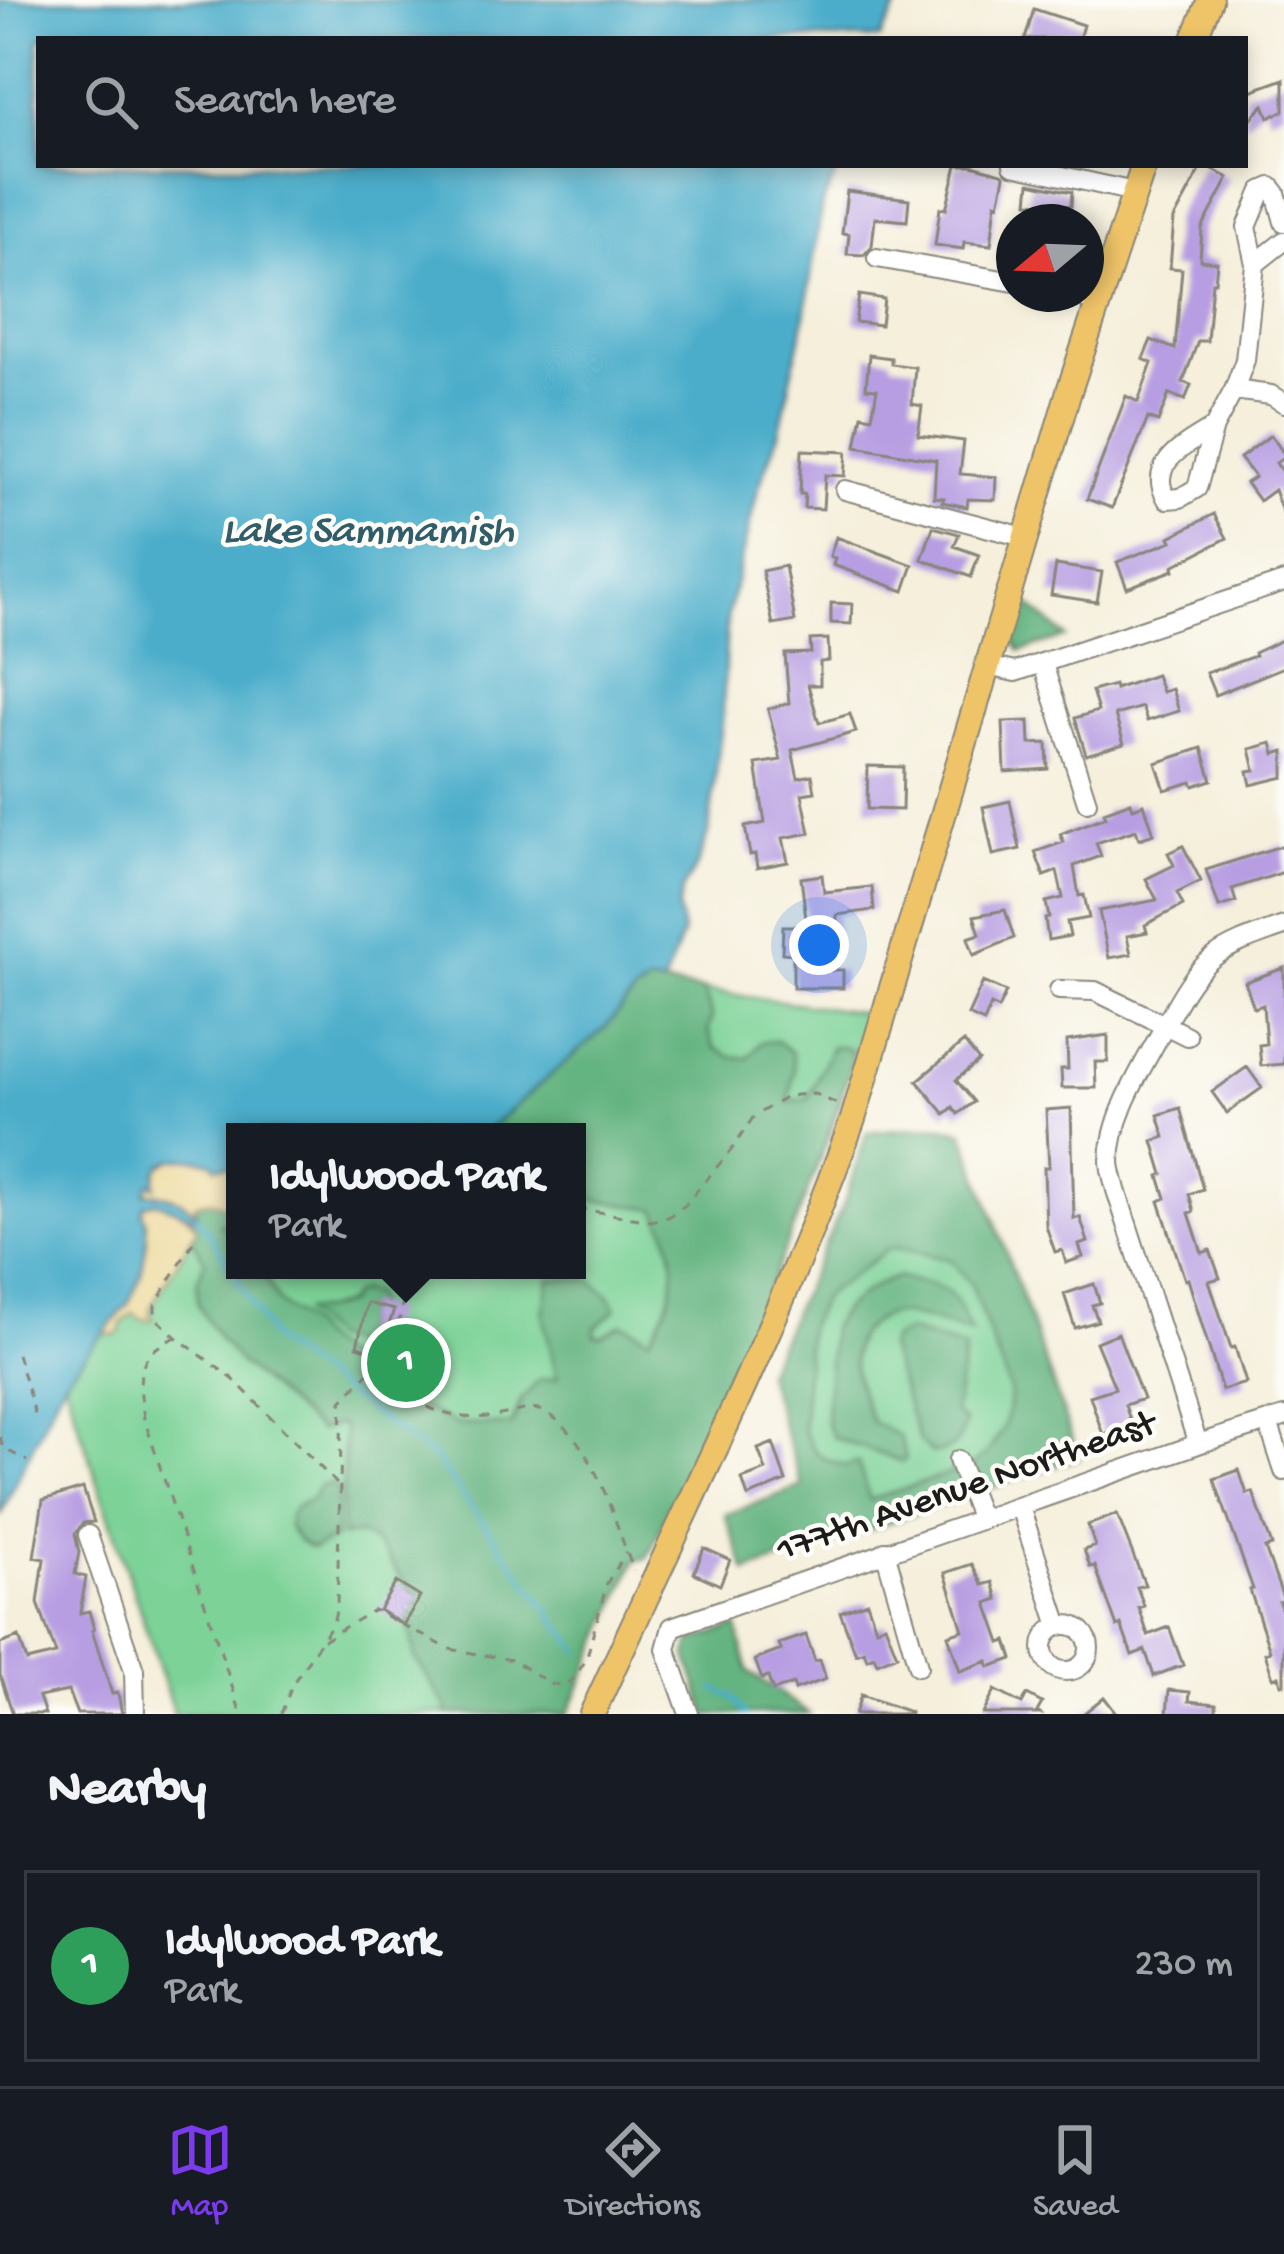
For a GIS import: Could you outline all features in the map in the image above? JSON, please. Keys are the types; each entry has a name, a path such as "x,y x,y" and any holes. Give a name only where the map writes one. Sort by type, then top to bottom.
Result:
{"main road":[{"path":"1196,36 1210,0"},
{"path":"1104,284 1143,168"},
{"path":"592,1714 629,1634 640,1592 823,1203 855,1111 1095,312"}],"street":[{"path":"1026,168 1134,192"},
{"path":"1214,427 1245,360 1255,265 1247,226 1262,191 1271,187 1276,193 1284,222"},
{"path":"1255,265 1284,241"},
{"path":"877,258 996,279"},
{"path":"1234,390 1271,395 1284,403"},
{"path":"845,490 1024,537"},
{"path":"987,666 1015,673 1284,582"},
{"path":"1043,664 1087,802"},
{"path":"1198,1444 1116,1190 1110,1163 1114,1133 1165,1024 1200,967 1226,946 1284,926"},
{"path":"1059,990 1095,991 1187,1036"},
{"path":"1276,1419 1284,1471"},
{"name":"177th Avenue Northeast","path":"672,1627 1276,1419"},
{"path":"958,1460 981,1520"},
{"path":"1020,1507 1059,1626"},
{"path":"88,1535 134,1670 135,1714"},
{"path":"885,1552 918,1666"},
{"path":"640,1592 672,1627 666,1649 689,1714"},
{"path":"629,1634 666,1649"}],"path":[{"path":"586,1209 650,1220 668,1216 685,1205 754,1116 783,1099 814,1094 855,1111"},
{"path":"193,1242 155,1305 153,1312 160,1324 233,1379 340,1487"},
{"path":"281,1714 293,1683 333,1623 337,1607 342,1401 368,1373 392,1366 411,1279"},
{"path":"176,1337 152,1348 146,1358 141,1376 144,1418 241,1714"},
{"path":"17,1354 37,1422"},
{"path":"387,1369 408,1395 449,1415 465,1419 528,1409 545,1412 584,1448 640,1592"},
{"path":"0,1437 3,1448 28,1461"},
{"path":"320,1642 374,1610 449,1649 512,1660 551,1684 564,1685 586,1660 607,1583 626,1552"}],"green space":[{"path":"1025,601 1066,637 1020,651 1013,640"},
{"path":"650,983 866,1013 831,1133 783,1252 647,1558 636,1560 568,1714 174,1714 64,1380 128,1304 145,1260 226,1176 226,1279 586,1279 586,1123 498,1123"},
{"path":"650,983 704,991 714,1047 730,1056 748,1058 761,1042 777,1041 792,1053 789,1102 808,1098 832,1046 848,1048 853,1058 810,1186 758,1311 647,1558 636,1560 568,1714 448,1714 415,1658 408,1618 420,1597 377,1545 355,1535 342,1537 344,1429 338,1424 319,1431 220,1340 198,1305 197,1282 205,1261 192,1238 197,1228 191,1217 197,1217 195,1204 205,1201 226,1206 226,1222 219,1223 226,1228 226,1279 266,1279 280,1304 361,1373 458,1425 512,1425 521,1400 539,1380 557,1378 543,1314 549,1279 591,1280 609,1296 616,1309 595,1328 595,1335 600,1336 622,1324 649,1338 671,1291 673,1259 656,1209 586,1198 586,1123 495,1123 605,1028"},
{"path":"936,1126 963,1131 1079,1458 824,1545 765,1372 844,1204 867,1132"},
{"path":"936,1126 963,1131 1079,1458 746,1572 725,1515 802,1486 765,1372 844,1204 867,1132","holes":["887,1250 951,1260 972,1286 1010,1391 1003,1429 971,1467 870,1500 858,1463 845,1466 825,1459 803,1430 808,1326 823,1297"]},
{"path":"897,1277 945,1290 971,1333 896,1314 878,1319 860,1334 853,1357 858,1384 872,1422 900,1437 906,1459 902,1462 833,1437 826,1422 835,1320 858,1297"},
{"path":"359,1291 373,1295 376,1306 367,1304 357,1346 331,1339 303,1311 347,1303"},
{"path":"907,1331 965,1349 954,1413 965,1422 951,1448 931,1453 919,1441 888,1347"},
{"path":"332,1484 338,1490 336,1538 313,1549 292,1533 290,1514 314,1497 317,1487"},
{"path":"737,1626 748,1671 809,1714 707,1714 687,1656 691,1641"}],"sand":[{"path":"192,1157 226,1167 226,1206 205,1201 195,1204 194,1210 174,1198 145,1192 149,1183 154,1186 158,1167 173,1158"},
{"path":"153,1202 178,1210 197,1228 152,1305 153,1320 133,1313 117,1335 104,1334 128,1304 146,1222 142,1212 144,1205"}],"water":[{"name":"Lake Sammamish","path":"0,0 901,0 882,36 36,36 36,168 840,168 822,204 805,316 779,434 758,490 727,619 723,715 709,831 697,866 683,888 678,910 683,933 663,985 650,983 634,994 605,1028 495,1123 226,1123 226,1167 193,1159 165,1162 159,1167 155,1187 149,1183 145,1193 182,1202 198,1218 156,1202 144,1205 147,1242 141,1276 128,1304 64,1380 0,1516"}],"building":[{"path":"1034,9 1083,25 1080,36 1026,36"},
{"path":"1284,79 1284,111 1269,117 1264,105 1248,122 1248,92"},
{"path":"956,168 983,168 1005,176 991,245 964,242 963,249 935,245 940,208 946,209"},
{"path":"1201,168 1229,178 1202,228 1200,260 1217,262 1207,341 1198,341 1183,382 1191,385 1185,400 1169,394 1158,422 1148,418 1112,508 1087,499 1126,396 1138,402 1152,363 1143,359 1151,340 1175,349 1182,269 1170,268 1174,219"},
{"path":"1030,183 1072,192 1071,204 1028,202"},
{"path":"847,191 909,199 907,221 875,218 872,246 864,255 847,254 849,234 842,233"},
{"path":"859,295 884,299 881,325 855,322"},
{"path":"869,355 915,367 912,404 922,406 918,435 964,441 960,474 996,477 995,500 968,499 967,507 942,502 944,498 934,497 936,460 856,446 862,415 872,417 877,389 866,388"},
{"path":"1271,435 1284,454 1276,463 1284,474 1283,514 1274,490 1259,501 1246,483 1255,477 1240,458"},
{"path":"802,450 847,452 845,476 825,475 823,509 804,508"},
{"path":"1214,514 1227,538 1173,566 1174,570 1127,588 1117,562 1172,541 1170,537"},
{"path":"933,527 959,534 954,546 979,555 971,577 922,559"},
{"path":"836,537 913,565 904,591 833,565 835,558 830,556"},
{"path":"1056,565 1102,572 1097,602 1051,595"},
{"path":"785,566 795,621 773,625 762,571"},
{"path":"831,603 852,604 851,624 831,623"},
{"path":"828,639 829,661 820,662 820,685 808,685 819,723 850,714 856,732 792,750 798,778 812,775 815,792 802,794 810,833 783,838 788,862 757,868 745,827 765,823 756,764 781,760 768,709 789,703 785,654 811,653 810,640"},
{"path":"1284,639 1284,667 1215,695 1206,673 1255,656"},
{"path":"1156,675 1162,692 1172,689 1179,711 1147,721 1142,707 1115,715 1124,744 1086,755 1075,718 1098,711 1092,691 1114,685 1115,689"},
{"path":"1029,721 1030,744 1047,743 1048,769 1005,772 1003,722"},
{"path":"1272,743 1275,754 1284,751 1284,777 1251,785 1248,771 1255,770 1250,749"},
{"path":"1202,748 1212,780 1165,790 1156,763"},
{"path":"868,766 903,767 902,810 867,809"},
{"path":"1010,801 1020,849 993,855 983,807"},
{"path":"1131,802 1133,808 1144,804 1154,834 1139,839 1136,830 1096,843 1101,856 1074,866 1089,918 1067,922 1070,936 1048,940 1046,902 1063,898 1057,871 1044,876 1035,852 1064,842 1060,834"},
{"path":"1284,845 1284,872 1232,889 1236,902 1219,907 1206,870"},
{"path":"1183,846 1201,881 1177,893 1183,905 1145,925 1147,932 1127,936 1131,954 1109,958 1099,911 1157,900 1146,879 1174,865 1168,853"},
{"path":"822,875 824,892 872,887 874,910 837,915 830,970 843,970 843,988 793,988 793,954 782,953 783,926 807,926 801,878"},
{"path":"1005,910 1014,938 974,955 968,938 980,934 974,916"},
{"path":"1284,968 1284,1064 1261,1066 1259,1045 1266,1044 1263,1005 1254,1008 1245,982"},
{"path":"983,982 1006,992 998,1009 991,1005 984,1022 968,1015"},
{"path":"1108,1035 1108,1062 1095,1062 1096,1088 1062,1088 1061,1069 1068,1069 1067,1041"},
{"path":"964,1042 979,1061 956,1080 974,1102 958,1114 953,1107 945,1114 917,1081"},
{"path":"1247,1067 1262,1088 1227,1113 1212,1092"},
{"path":"1071,1108 1074,1219 1080,1217 1088,1242 1079,1245 1083,1257 1066,1263 1062,1250 1055,1252 1046,1226 1044,1167 1049,1167 1046,1110"},
{"path":"1180,1108 1203,1189 1189,1194 1194,1211 1189,1213 1202,1253 1210,1250 1220,1278 1209,1281 1246,1383 1222,1390 1159,1201 1166,1198 1153,1141 1165,1137 1158,1115"},
{"path":"1094,1284 1100,1303 1092,1305 1098,1321 1075,1328 1064,1294"},
{"path":"367,1303 394,1310 379,1353 357,1346"},
{"path":"1118,1333 1143,1399 1125,1405 1132,1426 1103,1435 1090,1396 1115,1388 1096,1342"},
{"path":"773,1443 786,1481 748,1497 742,1479 766,1470 758,1449"},
{"path":"1239,1470 1247,1494 1253,1492 1272,1546 1265,1548 1284,1601 1279,1602 1284,1617 1284,1684 1279,1676 1273,1678 1253,1589 1214,1479"},
{"path":"83,1488 94,1522 83,1523 75,1534 79,1552 75,1574 86,1577 80,1613 89,1611 122,1714 77,1714 68,1691 39,1697 45,1714 13,1714 0,1675 0,1644 19,1637 27,1661 56,1654 38,1603 44,1559 34,1557 43,1500"},
{"path":"1117,1514 1145,1585 1137,1587 1148,1635 1169,1627 1183,1665 1154,1676 1145,1650 1132,1655 1084,1550 1095,1546 1088,1525"},
{"path":"704,1548 730,1560 720,1585 694,1573"},
{"path":"972,1564 983,1585 993,1582 998,1599 987,1603 1001,1643 1007,1641 1013,1659 960,1671 948,1635 963,1630 945,1573"},
{"path":"396,1582 420,1597 403,1625 379,1610"},
{"path":"867,1602 876,1628 885,1624 897,1655 877,1663 874,1656 867,1659 864,1651 856,1654 840,1612"},
{"path":"806,1635 826,1679 795,1690 793,1684 773,1691 755,1660 781,1650 779,1644"},
{"path":"995,1690 1022,1704 1027,1695 1042,1703 1040,1714 983,1714"},
{"path":"1169,1690 1190,1692 1189,1701 1216,1704 1216,1714 1167,1714"},
{"path":"861,1695 910,1712 910,1714 855,1714"},
{"path":"1104,1697 1117,1714 1083,1714"}],"waterway":[{"path":"196,1216 226,1261"},
{"path":"237,1279 274,1342 434,1457 580,1652"},
{"path":"714,1689 732,1696 745,1714"}],"place":[{"name":"Idylwood Park","path":"406,1363"}]}
